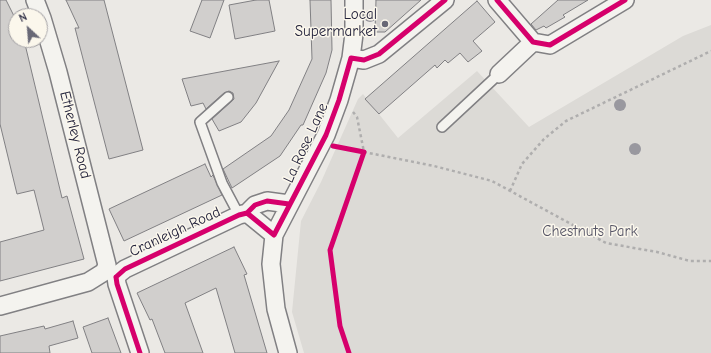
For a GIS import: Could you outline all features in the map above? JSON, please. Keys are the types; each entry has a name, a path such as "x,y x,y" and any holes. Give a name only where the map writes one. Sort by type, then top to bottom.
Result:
{"street":[{"name":"Etherley Road","path":"35,0 58,72 106,256 107,265 110,275 117,284 140,353"},
{"name":"La Rose Lane","path":"288,353 276,309 271,264 274,235 326,134 339,100 351,58 354,34 354,0"},
{"path":"351,58 364,60 380,54 445,0"},
{"path":"497,0 533,42 550,45 625,0"},
{"path":"499,74 533,42"},
{"name":"Cranleigh Road","path":"0,306 110,275 243,214 255,205 267,201 289,204"},
{"path":"243,214 274,235"}],"lane":[{"path":"442,127 499,74"},
{"path":"228,97 200,122 222,183 243,214"}],"path":[{"path":"510,192 522,164 544,139 566,121 711,51"},
{"path":"350,106 357,117 364,152 362,160"},
{"path":"357,151 434,166 492,181 510,192 606,242 657,252 690,262 711,261"}],"green space":[{"name":"Chestnuts Park","path":"711,25 711,353 304,353 292,312 301,221 321,182 358,99 363,94 398,138 477,71 529,127 683,36"}],"building":[{"path":"0,0 6,0 10,8 8,8 8,48 26,48 62,198 67,196 84,259 0,281 0,242 44,230 34,190 17,194 0,124"},
{"path":"66,0 104,0 143,150 109,159 75,28 79,28"},
{"path":"202,0 224,0 210,38 190,31"},
{"path":"256,0 269,0 275,31 235,39 229,5"},
{"path":"310,0 331,0 332,50 326,73 303,125 301,125 280,156 232,188 223,169 271,136 289,110 312,59"},
{"path":"376,0 421,0 385,32 375,32"},
{"path":"558,0 588,0 563,15 565,17 546,28 544,26 536,30 531,24"},
{"path":"477,1 495,22 473,41 482,51 468,62 460,53 448,63 445,60 437,68 435,65 379,114 365,99"},
{"path":"279,61 256,103 241,122 219,131 212,119 234,99 233,93 229,91 224,93 206,109 203,103 191,106 182,79"},
{"path":"205,164 211,177 213,175 222,195 124,241 109,209"},
{"path":"234,247 247,274 244,275 267,353 235,353 216,288 185,303 203,353 165,353 152,319 150,320 137,293"},
{"path":"108,318 121,353 92,353 83,327"},
{"path":"73,321 78,338 49,346 50,353 0,353 0,336 44,326 45,329"}],"cycle path":[{"path":"247,213 274,235 326,135 339,100 351,58 364,60 379,54 445,0"},
{"path":"497,0 533,42 550,45 625,0"},
{"path":"333,146 364,152 330,250 340,326 349,353"},
{"path":"116,277 125,269 239,215 247,213 255,205 267,201 289,204"},
{"path":"116,277 140,353"}],"place":[{"name":"Local Supermarket","path":"385,24"}]}
